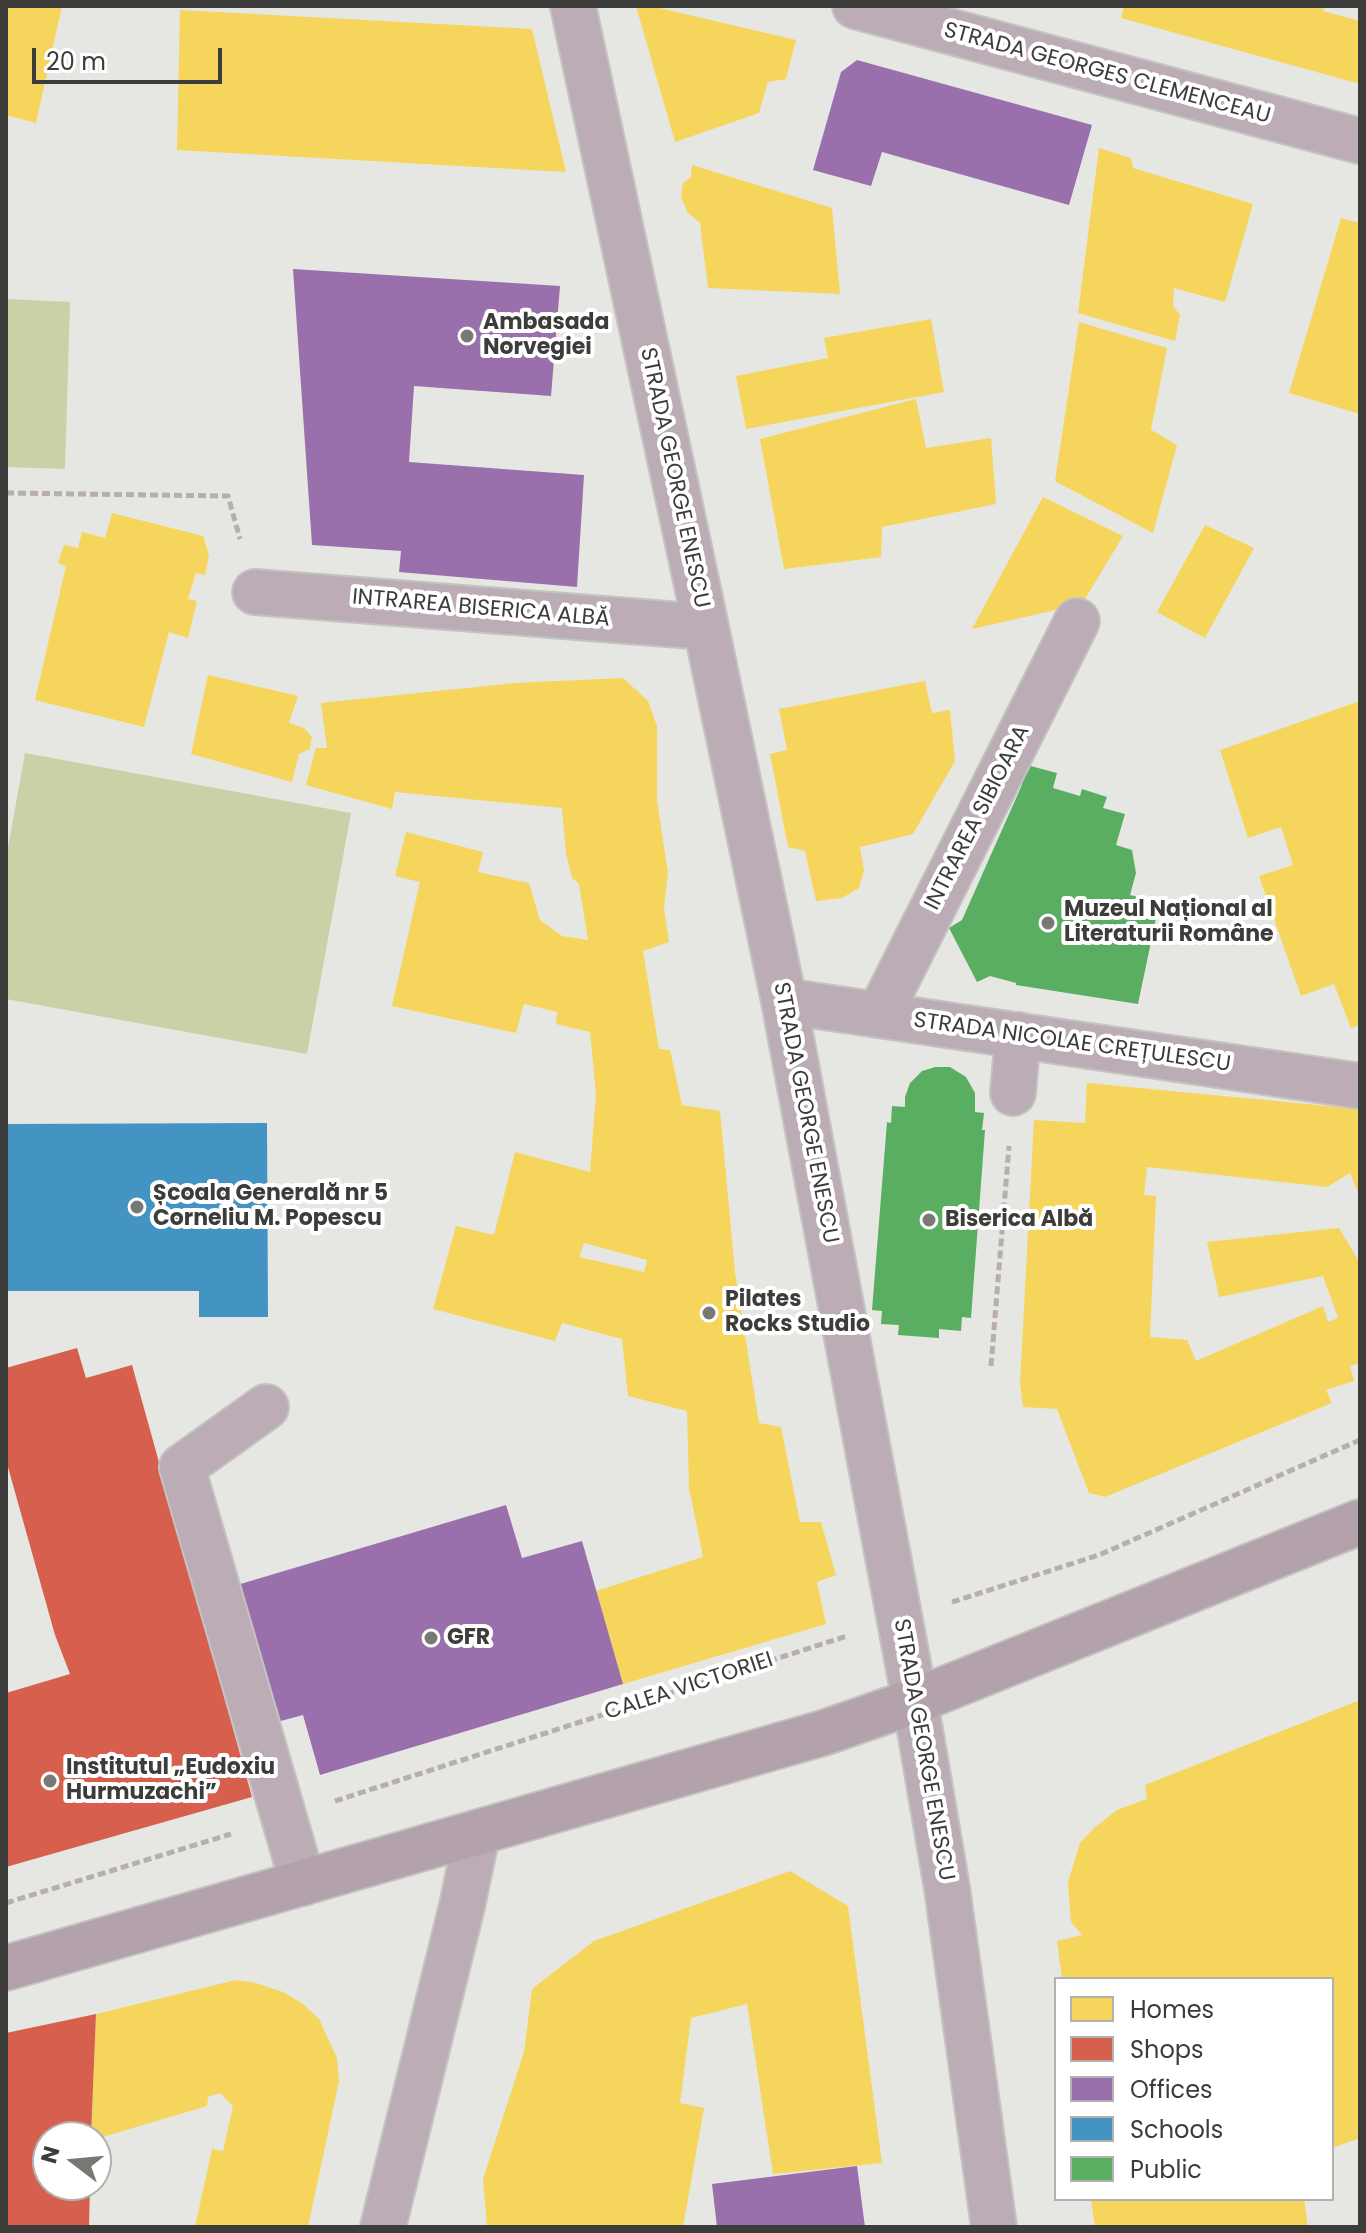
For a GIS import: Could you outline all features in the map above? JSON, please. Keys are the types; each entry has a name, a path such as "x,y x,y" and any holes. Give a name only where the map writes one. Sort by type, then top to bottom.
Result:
{"main road":[{"path":"6,1968 823,1733 915,1701 1360,1522"}],"street":[{"name":"STRADA GEORGE ENESCU","path":"573,6 784,1001 915,1701 947,1888 994,2227"},
{"name":"STRADA GEORGES CLEMENCEAU","path":"855,6 1360,141"},
{"name":"INTRAREA BISERICA ALBĂ","path":"255,592 706,627"},
{"name":"INTRAREA SIBIOARA","path":"879,1015 1077,621"},
{"name":"STRADA NICOLAE CREȚULESCU","path":"784,1001 1360,1086"},
{"path":"1013,1093 1018,1035"},
{"path":"266,1407 182,1467 303,1883"},
{"path":"383,2227 477,1834"}],"path":[{"path":"6,493 228,496 255,592"},
{"path":"991,1366 1013,1093"},
{"name":"CALEA VICTORIEI","path":"6,1903 285,1817 1099,1555 1360,1440"}],"green space":[{"path":"6,299 70,302 65,469 6,467"},
{"path":"25,753 351,813 307,1054 6,999 6,859"}],"building: Homes":[{"path":"6,6 62,6 36,123 6,115"},
{"path":"636,6 651,6 796,40 786,79 768,82 759,113 675,142"},
{"path":"1124,6 1324,6 1323,11 1360,21 1360,84 1121,18"},
{"path":"180,10 532,29 566,172 177,150"},
{"path":"1099,148 1131,158 1133,168 1253,204 1225,302 1174,288 1173,306 1180,315 1175,341 1078,313"},
{"path":"692,165 832,208 840,294 708,288 700,223 688,213 681,197 683,183 691,177"},
{"path":"1341,218 1360,223 1360,414 1289,393"},
{"path":"931,319 944,392 746,429 736,376 828,358 824,338"},
{"path":"1079,322 1167,348 1151,430 1177,445 1153,533 1055,481"},
{"path":"916,399 926,448 991,438 996,504 882,527 881,557 784,569 760,439"},
{"path":"1043,497 1123,536 1082,604 972,629"},
{"path":"112,513 203,536 209,555 205,575 196,573 188,599 197,601 188,638 169,632 144,727 35,700 66,566 58,563 64,545 78,548 82,532 105,538"},
{"path":"1205,525 1254,548 1205,638 1157,612"},
{"path":"208,675 298,696 289,723 304,728 312,737 310,749 299,754 292,782 191,754"},
{"path":"623,678 648,701 657,726 657,801 668,873 664,908 669,942 643,951 659,1049 670,1050 682,1105 720,1111 735,1272 759,1423 781,1427 800,1522 821,1522 836,1575 817,1582 826,1624 623,1684 596,1591 703,1557 689,1488 687,1411 628,1396 622,1339 562,1323 555,1341 433,1309 456,1226 494,1235 515,1152 590,1172 596,1094 590,1032 556,1024 557,1012 524,1004 516,1033 392,1006 420,882 395,876 406,832 483,852 478,872 529,883 540,920 562,936 588,940 579,884 572,878 566,854 562,808 395,792 392,809 306,785 316,748 327,748 321,703 515,683","holes":["584,1243 647,1260 644,1272 579,1257"]},
{"path":"925,681 932,713 950,710 955,761 913,834 860,847 864,871 859,888 842,898 816,901 805,851 788,847 770,754 787,750 779,709"},
{"path":"1360,701 1360,1025 1351,1028 1334,984 1301,996 1259,876 1293,865 1281,827 1248,838 1220,750"},
{"path":"1087,1083 1360,1109 1360,1197 1350,1173 1327,1187 1147,1167 1144,1195 1156,1196 1150,1337 1187,1340 1196,1361 1323,1306 1328,1322 1338,1318 1323,1276 1219,1297 1207,1242 1339,1228 1360,1263 1360,1363 1350,1366 1354,1381 1326,1390 1332,1403 1105,1497 1089,1493 1057,1409 1023,1407 1020,1383 1034,1120 1085,1123"},
{"path":"1360,1700 1360,2138 1334,2147 1334,1977 1062,1977 1057,1941 1082,1935 1071,1922 1068,1882 1080,1843 1117,1810 1147,1799 1145,1785"},
{"path":"790,1871 848,1906 882,2163 773,2174 747,2004 691,2018 680,2103 704,2108 683,2227 487,2227 483,2179 524,2052 532,1989 594,1941"},
{"path":"236,1980 283,1992 303,2004 319,2019 337,2058 339,2081 308,2227 195,2227 212,2149 223,2151 233,2106 220,2093 208,2097 207,2106 112,2134 112,2121 92,2121 96,2014"},
{"path":"1091,2201 1304,2201 1308,2227 1095,2227"}],"building: Shops":[{"path":"77,1348 86,1378 132,1365 252,1797 6,1867 6,1693 70,1674 55,1635 6,1460 6,1368"},
{"path":"96,2014 92,2121 32,2121 32,2201 90,2201 89,2227 6,2227 6,2033"}],"building: Offices":[{"path":"857,60 1092,125 1069,205 882,152 871,186 813,170 841,72"},
{"path":"293,269 560,286 551,396 414,386 409,462 584,475 577,587 399,572 401,551 312,545"},
{"name":"GFR","path":"506,1505 522,1558 582,1541 623,1684 320,1775 303,1715 277,1722 237,1585"},
{"path":"857,2166 865,2227 717,2227 712,2184"}],"building: Schools":[{"name":"Școala Generală nr 5 Corneliu M. Popescu","path":"267,1123 268,1317 199,1317 199,1291 6,1291 6,1124"}],"building: Public":[{"path":"1027,765 1057,773 1053,788 1080,796 1082,789 1107,797 1103,808 1125,814 1116,845 1132,850 1136,873 1130,895 1147,899 1156,918 1138,1004 1016,985 990,976 977,982 949,928 962,920 1021,787"},
{"name":"Biserica Albă","path":"950,1067 966,1077 975,1093 975,1112 984,1113 982,1130 985,1130 971,1318 962,1317 961,1331 939,1329 939,1338 898,1335 899,1325 881,1324 882,1311 872,1310 887,1122 891,1123 892,1106 905,1107 910,1083 922,1071"}],"place":[{"name":"Ambasada Norvegiei","path":"467,336"},
{"name":"Muzeul Național al Literaturii Române","path":"1048,923"},
{"name":"Școala Generală nr 5 Corneliu M. Popescu","path":"137,1207"},
{"name":"Biserica Albă","path":"929,1220"},
{"name":"Pilates Rocks Studio","path":"709,1313"},
{"name":"GFR","path":"431,1638"},
{"name":"Institutul „Eudoxiu Hurmuzachi”","path":"50,1781"}]}
